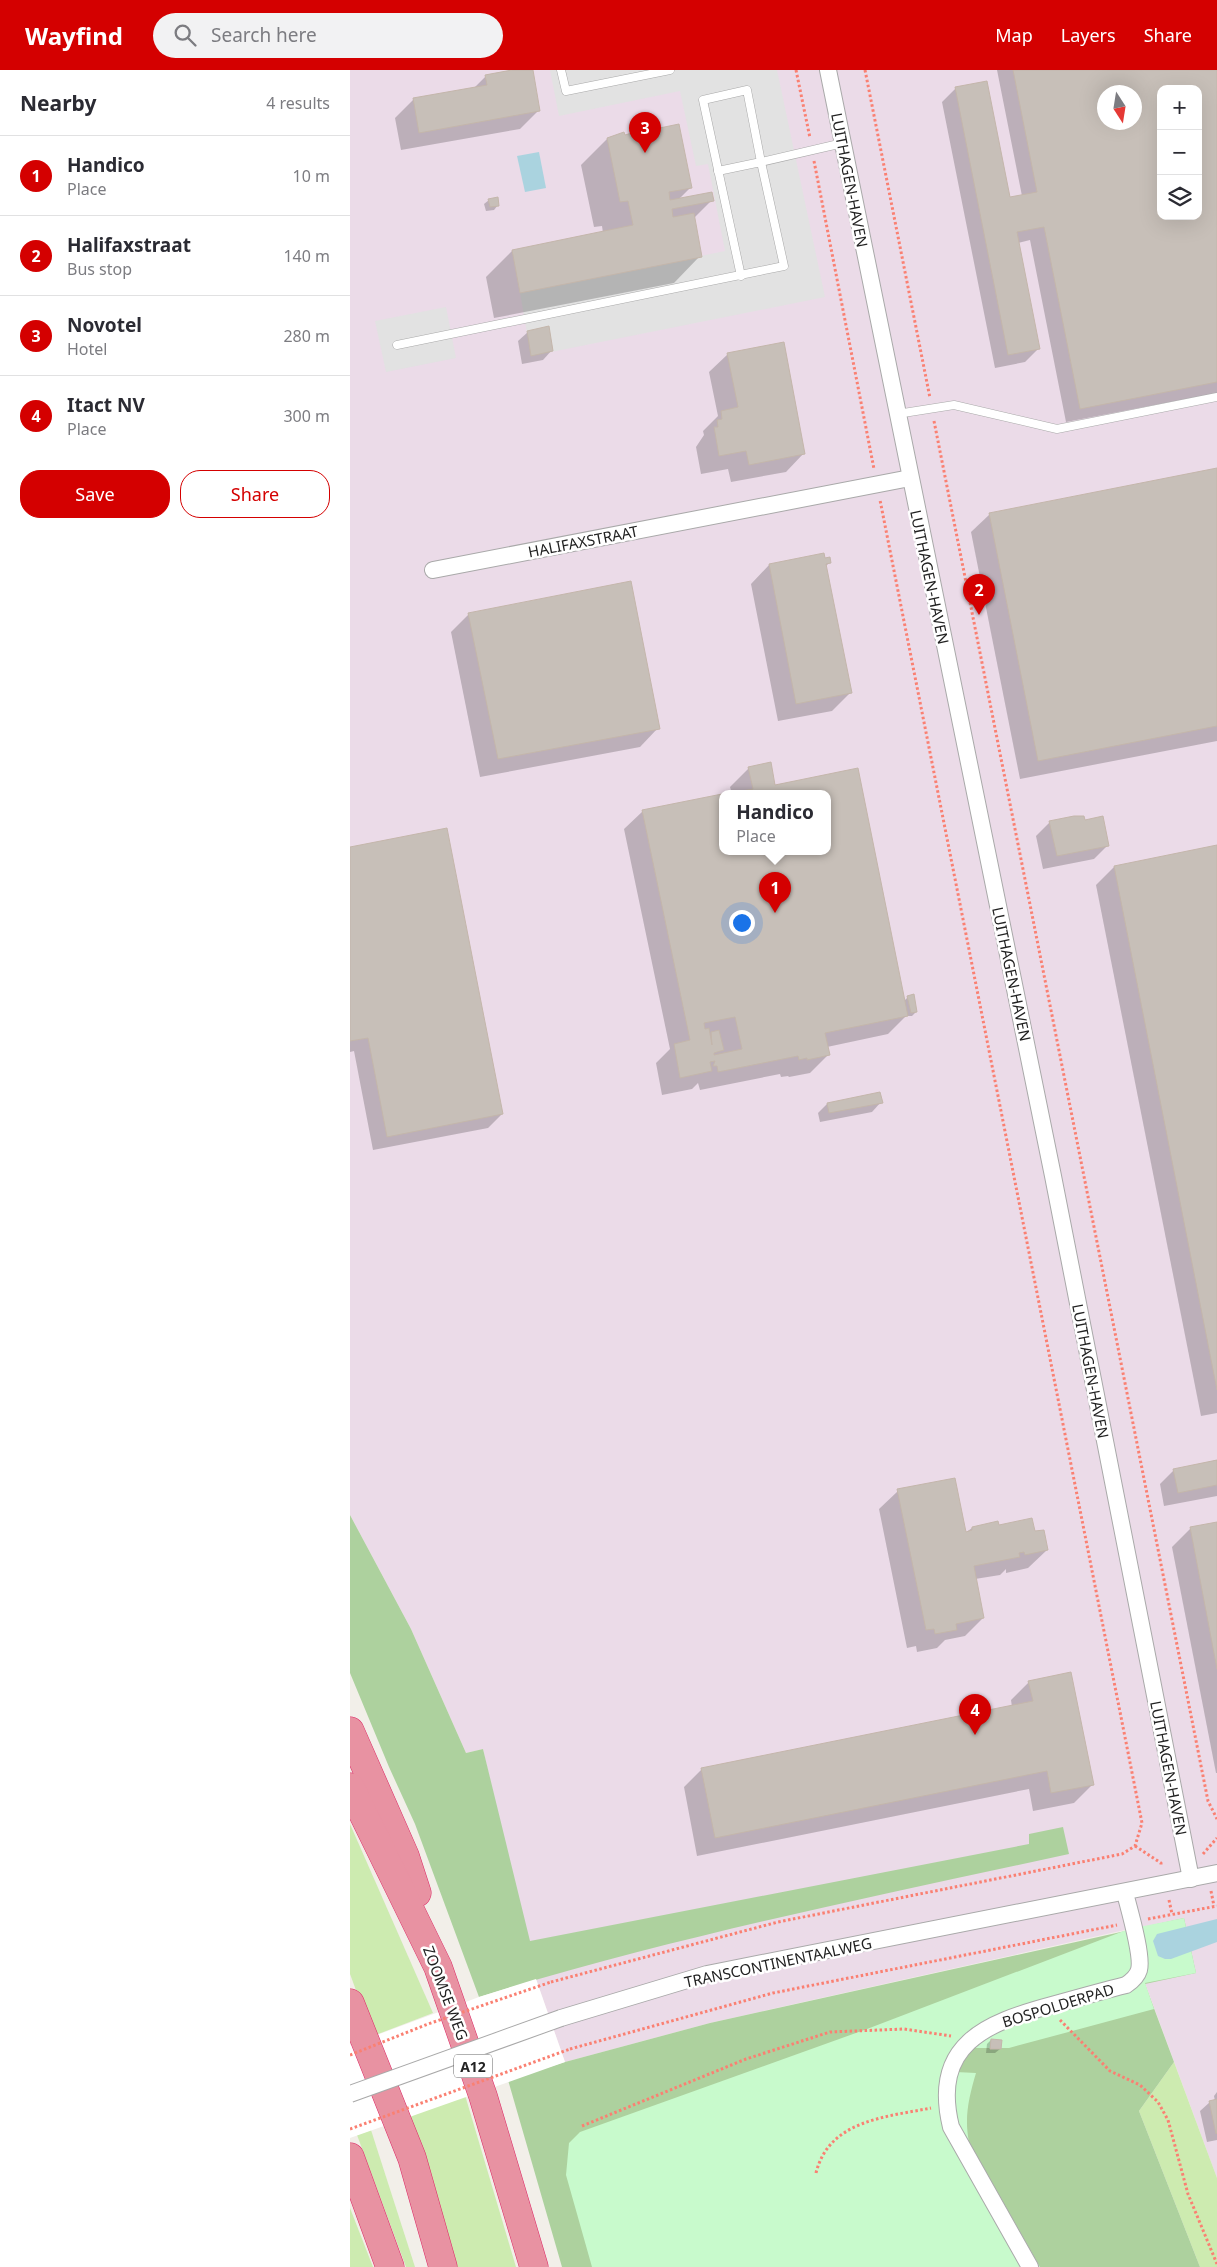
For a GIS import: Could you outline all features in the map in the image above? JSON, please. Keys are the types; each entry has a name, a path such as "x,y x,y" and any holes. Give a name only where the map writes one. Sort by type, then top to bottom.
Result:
{"highway":[{"path":"350,1731 405,1856 438,1966"},
{"name":"ZOOMSE WEG","path":"350,1787 438,1966 483,2096 534,2267"},
{"path":"350,2003 412,2158 443,2267"},
{"path":"350,2157 390,2267"}],"street":[{"name":"LUITHAGEN-HAVEN","path":"828,70 1053,1176 1191,1879"},
{"name":"HALIFAXSTRAAT","path":"433,570 910,478"},
{"name":"TRANSCONTINENTAALWEG","path":"350,2094 562,2018 707,1974 1125,1893 1217,1873"},
{"name":"BOSPOLDERPAD","path":"1030,2267 951,2126 946,2106 948,2084 954,2060 970,2039 986,2028 1006,2019 1134,1980 1139,1970 1140,1958 1125,1893"}],"lane":[{"path":"561,70 566,91 670,70"},
{"path":"397,345 740,276 784,266 747,90 703,100 740,276"},
{"path":"718,171 843,143"},
{"path":"897,414 954,405 1057,429 1217,397"}],"path":[{"path":"350,2055 428,2024 551,1982 778,1922 1122,1854 1135,1846 1142,1823 796,70"},
{"path":"865,70 1206,1791 1217,1819"},
{"path":"1203,1854 1217,1838"},
{"path":"1135,1846 1161,1863"},
{"path":"350,2129 570,2049 773,1993 1217,1906"},
{"path":"1048,2006 1110,2071 1140,2085 1158,2102 1168,2120 1188,2194 1217,2264"},
{"path":"582,2126 746,2059 830,2032 904,2029 970,2039"},
{"path":"816,2173 822,2155 832,2141 847,2130 870,2121 946,2106"}],"shaded area":[{"path":"350,70 1217,70 1217,2178 1145,1983 1129,1929 710,2023 565,2062 536,1979 483,1749 466,1753 411,1629 350,1515"},
{"path":"550,70 777,70 825,297 531,356 520,293 725,251 708,164 696,166 680,91 559,116"},
{"path":"446,307 456,358 386,372 375,321"}],"green space":[{"path":"350,1515 411,1629 466,1753 483,1749 530,1941 1029,1844 1029,1834 1063,1827 1069,1854 772,1919 625,1955 479,1997 415,1824 350,1673"},
{"path":"350,1824 433,2013 373,2036 350,1974"},
{"path":"1184,1918 1196,1973 1145,1984 1174,2062 1139,2111 1200,2267 562,2267 508,2080 565,2062 710,2023"},
{"path":"1184,1918 1196,1973 1145,1983 1154,2009 1009,2048 965,2048 956,2072 976,2073 968,2107 969,2142 1040,2267 592,2267 566,2175 569,2143 580,2132 867,2029 1129,1929"},
{"path":"1174,2062 1217,2178 1217,2267 1200,2267 1139,2111"},
{"path":"465,2095 516,2267 451,2267 404,2117"},
{"path":"371,2130 415,2267 406,2267 357,2135"},
{"path":"350,2208 373,2267 350,2267"}],"water":[{"path":"539,152 546,188 525,192 517,156"},
{"path":"1217,1919 1217,1942 1171,1959 1158,1956 1153,1941 1157,1934"}],"pier":[{"path":"536,1979 565,2062 350,2138 350,2045 479,1997"}],"building":[{"path":"512,70 533,70 540,111 419,133 413,98 487,85 485,75"},
{"path":"1013,70 1217,70 1217,382 1080,409 1044,227 1017,232 1040,349 1008,355 955,87 987,81 1010,197 1037,192"},
{"path":"679,124 692,188 669,192 670,200 712,192 714,201 672,209 673,217 694,213 702,257 520,293 512,250 633,225 628,201 620,202 607,138 624,132 625,135 649,128 650,130"},
{"path":"498,197 499,206 490,207 488,199"},
{"path":"549,326 553,351 531,356 527,331"},
{"path":"784,342 805,454 749,465 746,451 719,456 714,427 718,427 717,420 722,419 721,411 738,407 727,353"},
{"path":"1217,468 1217,726 1038,761 989,513"},
{"path":"824,553 825,558 830,557 831,563 826,564 852,693 796,704 769,564"},
{"path":"631,581 660,729 498,759 468,613"},
{"path":"771,762 775,785 858,768 908,1016 825,1033 830,1055 807,1060 807,1058 799,1060 798,1056 718,1072 717,1066 713,1066 715,1061 710,1062 712,1071 680,1078 674,1044 690,1040 642,810 719,795 719,855 831,855 831,790 747,790 753,789 748,767","holes":["735,1017 742,1049 714,1055 714,1053 724,1050 719,1030 711,1032 712,1045 709,1028 705,1029 704,1023"]},
{"path":"1084,816 1085,820 1103,816 1109,846 1057,856 1049,821"},
{"path":"447,828 503,1114 387,1137 368,1038 350,1041 350,847"},
{"path":"1217,845 1217,1390 1114,866"},
{"path":"914,994 917,1012 911,1013 907,996"},
{"path":"880,1092 883,1103 829,1113 827,1103"},
{"path":"1217,1460 1217,1485 1178,1493 1173,1469"},
{"path":"955,1478 966,1532 972,1530 972,1527 998,1521 999,1525 1032,1518 1035,1531 1044,1530 1048,1550 1025,1555 1024,1552 1019,1553 1020,1557 974,1566 984,1618 956,1624 957,1630 935,1634 934,1629 926,1630 897,1489"},
{"path":"1217,1522 1217,1669 1190,1527"},
{"path":"1071,1672 1094,1785 1051,1793 1047,1771 715,1838 701,1768 1033,1701 1028,1681"},
{"path":"991,2039 1002,2040 1001,2049 990,2049"},
{"path":"1217,2099 1217,2133 1216,2134 1209,2101"}],"place":[{"name":"Novotel","path":"645,153"},
{"name":"Halifaxstraat","path":"979,615"},
{"name":"Handico","path":"775,913"},
{"name":"Itact NV","path":"975,1735"}]}
